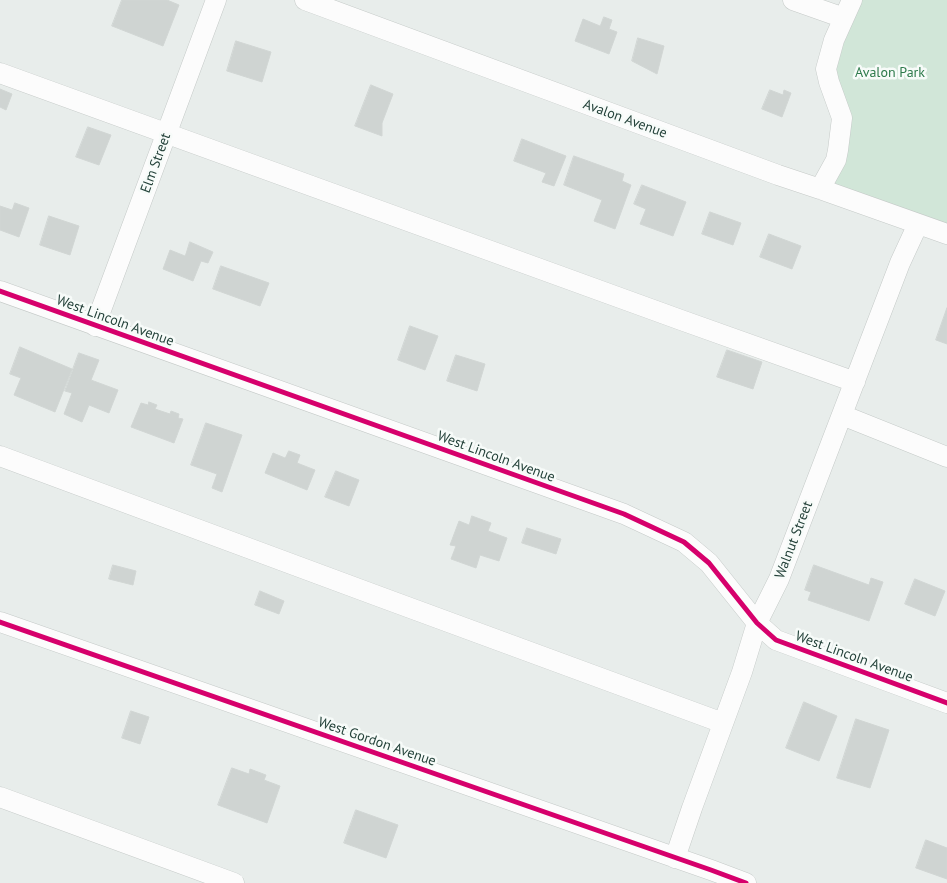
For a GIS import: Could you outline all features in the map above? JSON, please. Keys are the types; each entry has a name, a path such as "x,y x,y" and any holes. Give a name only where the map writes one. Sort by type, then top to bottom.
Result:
{"street":[{"name":"Elm Street","path":"95,326 216,0"},
{"name":"Avalon Avenue","path":"305,0 778,175 947,234"},
{"path":"794,0 848,9 834,40 826,69 842,118 836,160 820,189"},
{"path":"0,72 855,382"},
{"name":"Walnut Street","path":"675,858 742,672 757,623 779,579 900,263 918,224"},
{"name":"West Lincoln Avenue","path":"0,291 624,514 684,542 709,563 757,623 776,640 947,703"},
{"path":"842,415 947,457"},
{"path":"0,456 723,723"},
{"name":"West Gordon Avenue","path":"0,622 675,858 707,876 746,883"},
{"path":"0,796 234,883"}],"green space":[{"name":"Avalon Park","path":"856,0 947,0 947,231 825,187 839,159 832,81"}],"building":[{"path":"122,0 167,0 179,5 163,46 112,26"},
{"path":"604,17 612,20 609,29 617,32 609,54 575,41 583,19 600,26"},
{"path":"638,38 664,46 657,74 632,61"},
{"path":"236,41 271,52 262,82 227,71"},
{"path":"371,85 393,94 382,123 382,136 355,126"},
{"path":"0,89 12,94 6,110 0,107"},
{"path":"770,90 783,95 784,90 791,93 782,117 762,109"},
{"path":"88,127 111,135 99,165 76,157"},
{"path":"522,139 566,156 554,186 542,182 546,173 514,161"},
{"path":"574,156 624,174 622,181 631,185 615,229 594,221 602,200 564,185"},
{"path":"642,185 686,202 673,236 640,224 646,209 634,204"},
{"path":"15,203 29,208 19,237 0,230 0,206 12,210"},
{"path":"710,212 741,223 733,245 702,234"},
{"path":"49,216 79,226 70,255 40,245"},
{"path":"769,234 801,246 792,269 760,257"},
{"path":"190,242 213,252 208,263 201,261 193,281 163,269 170,250 185,256"},
{"path":"221,266 269,283 260,306 213,289"},
{"path":"947,308 947,344 936,340"},
{"path":"410,326 438,336 425,370 398,360"},
{"path":"20,347 72,369 55,412 14,395 21,378 10,374"},
{"path":"727,350 762,362 753,389 717,377"},
{"path":"79,353 99,360 91,380 118,390 109,413 89,405 82,422 64,414 72,393 65,391"},
{"path":"456,355 485,364 477,391 447,381"},
{"path":"149,402 157,405 155,409 170,414 171,411 179,414 178,418 183,419 174,443 131,427 141,403 148,405"},
{"path":"206,423 242,435 222,492 212,488 217,474 191,465"},
{"path":"289,451 300,455 297,463 315,470 307,490 265,473 273,453 285,458"},
{"path":"336,471 359,480 349,506 325,497"},
{"path":"472,516 491,523 488,531 507,538 499,561 480,555 476,568 451,559 456,546 450,545 459,521 469,525"},
{"path":"527,528 561,539 556,554 522,543"},
{"path":"113,565 136,571 133,585 109,579"},
{"path":"814,565 869,585 871,578 883,582 869,621 808,600 811,592 805,590"},
{"path":"915,579 945,591 935,616 905,604"},
{"path":"260,591 284,601 279,614 255,605"},
{"path":"804,702 837,716 819,761 786,748"},
{"path":"131,711 149,717 140,744 122,738"},
{"path":"856,719 889,730 870,788 837,778"},
{"path":"232,768 249,774 250,769 266,775 264,780 280,786 267,823 218,805"},
{"path":"356,810 398,825 386,858 344,843"},
{"path":"926,840 947,848 947,879 916,868"}],"cycle path":[{"path":"0,291 624,514 684,542 709,563 757,623 776,640 947,703"},
{"path":"0,622 746,883"}]}
